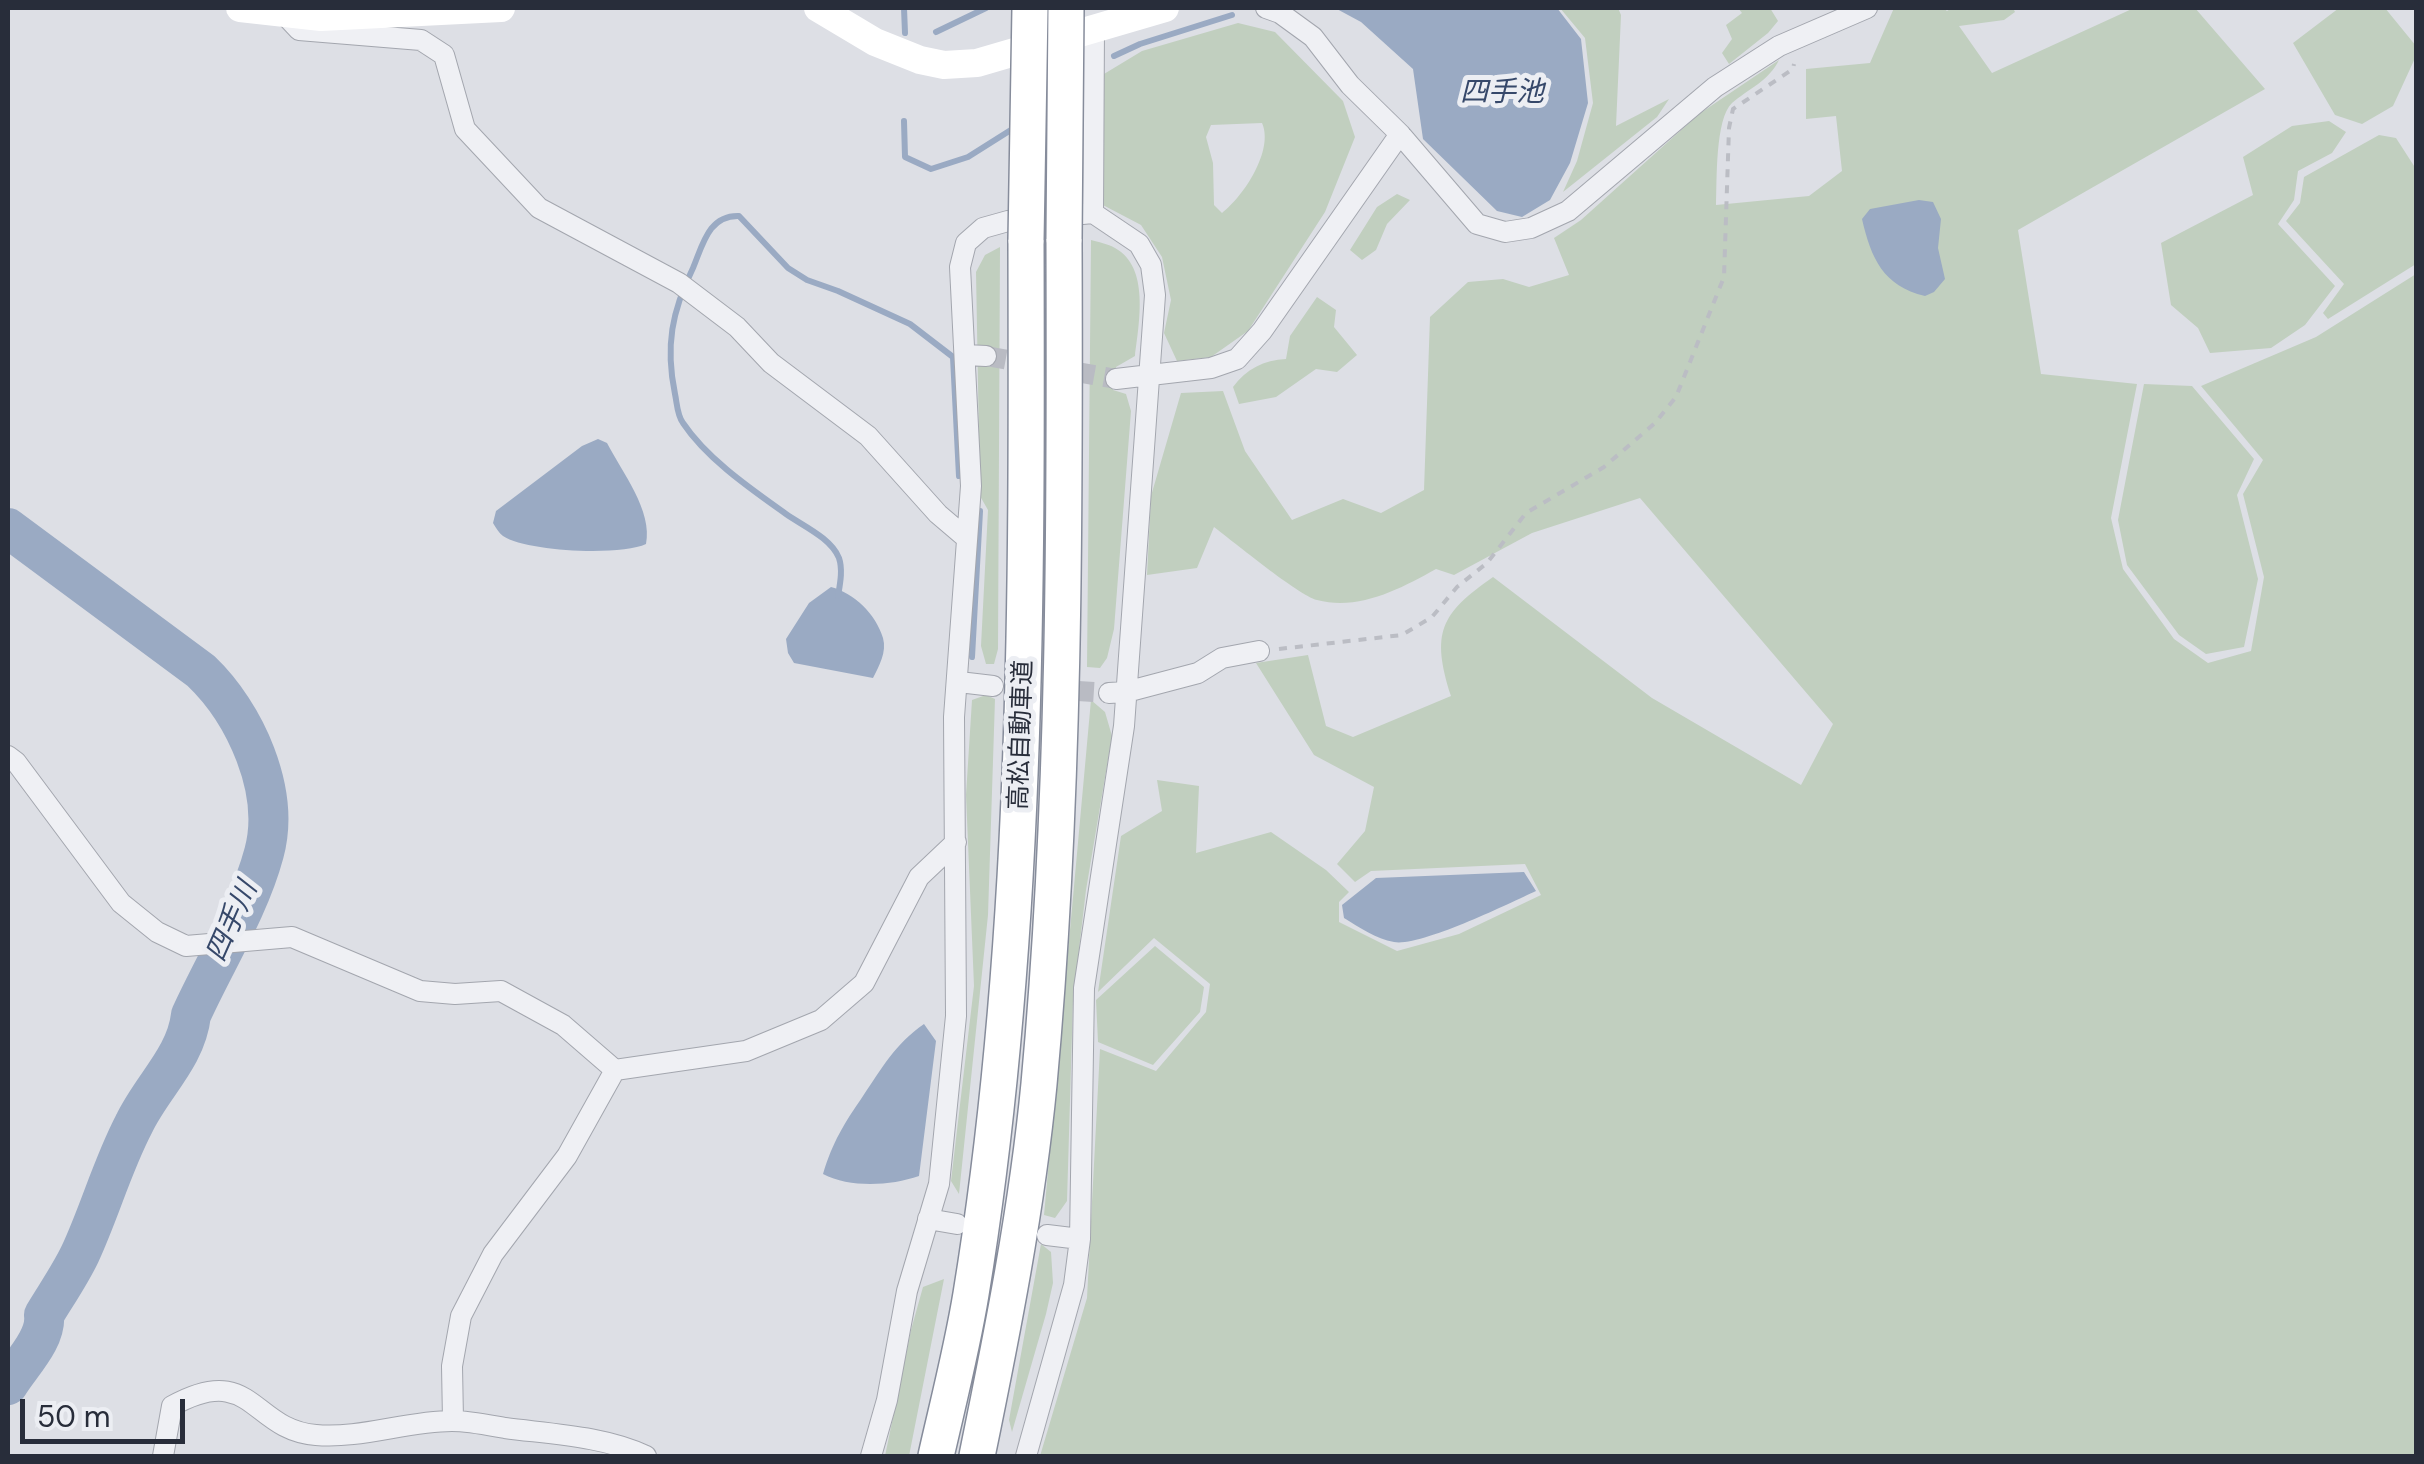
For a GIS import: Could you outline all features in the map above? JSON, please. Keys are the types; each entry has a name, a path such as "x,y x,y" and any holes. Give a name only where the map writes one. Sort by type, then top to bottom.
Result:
{"highway":[{"name":"高松自動車道","path":"936,1456 971,1296 999,1078 1016,882 1025,679 1030,8"},
{"name":"高松自動車道","path":"977,1456 1008,1304 1039,1087 1050,930 1063,689 1066,8"}],"street":[{"path":"240,8 321,17 501,8"},
{"path":"818,8 875,42 944,65 976,64 1165,8"},
{"path":"1266,8 1312,37 1350,85 1400,134 1477,224 1505,232 1531,228 1568,211 1715,86 1778,46 1867,8"},
{"path":"284,14 299,30 421,40 444,55 465,129 538,208 682,285 738,327 771,363 868,436 938,514 966,537"},
{"path":"1093,214 1094,28"},
{"path":"1116,379 1211,368 1237,360 1262,331 1400,134"},
{"path":"872,1456 908,1291 940,1184 956,1016 954,717 972,486 975,356 960,267 966,243 982,228 1008,221 1093,214 1140,244 1151,264 1155,294 1118,692 1124,726 1084,988 1080,1240 1074,1286 1026,1456"},
{"path":"1118,692 1198,673 1222,658 1260,651"},
{"path":"959,682 992,686"},
{"path":"8,756 121,903 157,932 186,946 292,937 420,991 501,991 563,1025 615,1070 746,1051 822,1020 864,983 919,877 956,842"},
{"path":"453,1420 452,1366 461,1316 493,1254 567,1156 615,1070"},
{"path":"928,1219 957,1224"},
{"path":"1048,1235 1080,1240"},
{"path":"163,1456 172,1406 196,1392 218,1389 250,1399 287,1428 315,1436 453,1420 559,1436 646,1456"}],"path":[{"path":"1260,651 1402,635 1432,617 1457,587 1487,562 1526,513 1604,467 1655,423 1676,396 1724,277 1732,109 1793,69 1800,36"}],"green space":[{"path":"1560,8 1618,8 1621,15 1616,126 1669,99 1657,117 1563,192 1577,161 1593,103 1585,38"},
{"path":"1738,8 1770,8 1778,21 1729,64 1722,53 1732,39 1726,25 1742,13"},
{"path":"1894,8 2013,8 2015,12 2004,20 1959,26 1992,73 2134,8 2195,8 2265,89 2018,230 2041,374 2137,384 2111,518 2123,569 2174,639 2208,663 2251,651 2264,577 2243,494 2263,460 2201,386 2316,337 2416,274 2416,1456 1040,1456 1087,1298 1100,1049 1156,1071 1206,1012 1210,984 1154,938 1098,992 1121,836 1162,811 1157,780 1199,786 1196,853 1271,832 1326,870 1349,892 1339,902 1339,922 1397,951 1459,934 1541,895 1525,864 1371,871 1355,882 1337,864 1365,831 1374,787 1314,755 1256,663 1308,655 1326,726 1353,737 1451,696 1442,656 1445,627 1461,602 1493,577 1652,698 1801,785 1833,724 1640,498 1532,533 1454,575 1436,569 1394,590 1348,603 1308,596 1214,527 1197,568 1147,575 1151,496 1181,393 1223,391 1245,451 1292,520 1343,499 1381,513 1424,490 1430,317 1468,282 1503,279 1529,287 1569,275 1554,238 1581,220 1699,114 1779,60 1770,74 1726,111 1718,151 1716,205 1809,196 1842,171 1836,116 1806,119 1806,69 1870,63"},
{"path":"2339,8 2385,8 2416,46 2416,56 2393,106 2362,124 2335,115 2293,43"},
{"path":"1238,23 1275,32 1343,101 1355,137 1325,212 1248,331 1211,357 1177,361 1164,333 1171,300 1162,257 1141,225 1101,204 1104,74 1142,51","holes":["1262,123 1265,134 1255,172 1222,213 1214,205 1213,163 1206,137 1211,125"]},
{"path":"2329,121 2346,132 2332,153 2298,171 2294,200 2278,224 2335,286 2305,325 2271,348 2210,353 2198,328 2171,305 2161,243 2253,195 2243,157 2292,126"},
{"path":"2379,135 2396,138 2416,169 2416,264 2328,319 2323,313 2344,284 2286,221 2300,203 2304,177"},
{"path":"1397,194 1410,200 1387,224 1376,250 1362,260 1350,250 1377,207"},
{"path":"1091,240 1126,257 1138,282 1140,297 1135,356 1116,367 1113,390 1126,394 1131,411 1114,629 1107,658 1100,668 1087,667"},
{"path":"1000,247 998,649 994,664 986,664 981,646 988,510 980,496 976,272 985,255"},
{"path":"1317,297 1336,310 1334,327 1357,355 1337,372 1316,369 1276,397 1239,404 1233,387 1256,367 1286,359 1290,336"},
{"path":"2144,384 2192,386 2254,459 2237,495 2258,579 2244,647 2206,654 2179,635 2127,565 2118,520"},
{"path":"986,695 995,699 988,915 959,1194 951,1181 974,986 966,795 972,700"},
{"path":"1091,700 1105,712 1112,736 1086,890 1073,1000 1067,1201 1055,1218 1044,1215"},
{"path":"1155,946 1204,987 1200,1012 1153,1065 1098,1042 1096,1000"},
{"path":"1041,1244 1051,1252 1053,1283 1012,1432 1009,1420"},
{"path":"944,1279 909,1456 885,1456 923,1287"}],"water":[{"name":"四手池","path":"1335,8 1557,8 1581,39 1588,103 1570,163 1550,200 1522,217 1497,211 1423,139 1413,69 1361,22"},
{"path":"1919,200 1933,202 1941,219 1938,248 1945,279 1925,296 1889,278 1875,258 1862,219 1870,209"},
{"path":"598,439 607,443 641,505 646,544 616,550 574,551 532,546 500,533 493,523 496,511 582,446"},
{"path":"831,587 863,606 880,629 884,648 873,678 794,663 788,653 786,639 809,603"},
{"path":"1524,872 1536,891 1423,938 1394,942 1344,918 1342,905 1376,878"},
{"path":"924,1024 936,1041 919,1176 870,1184 845,1182 823,1174 840,1133 876,1076 897,1048"}],"waterway":[{"path":"904,8 905,33"},
{"path":"936,32 986,8"},
{"path":"1114,56 1232,15"},
{"path":"904,121 905,157 931,169 968,157 1014,128"},
{"path":"838,596 840,563 830,544 730,473 704,449 680,416 672,377 672,329 686,284 714,226 739,216 788,268 910,324 953,357 959,476"},
{"path":"972,657 980,511"},
{"name":"四手川","path":"8,528 201,671 232,708 245,731 268,804 264,853 250,894 191,1015 183,1045 141,1110 80,1254 44,1315 37,1342 8,1385"}],"tunnel":[{"path":"986,356 1116,379"},
{"path":"1014,687 1109,693"}]}
